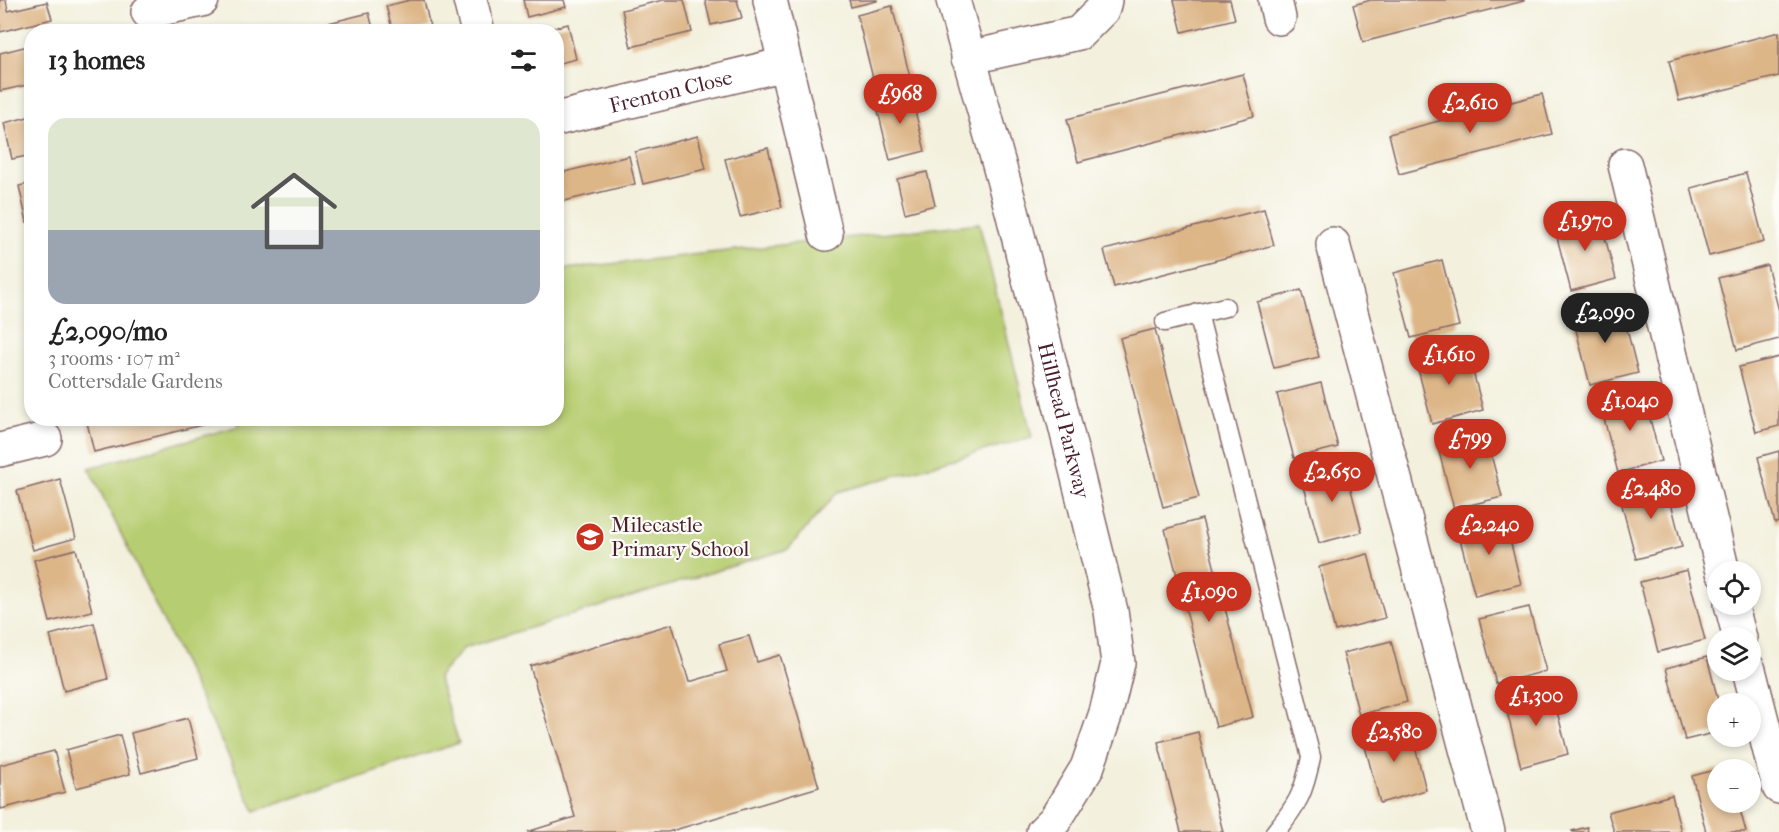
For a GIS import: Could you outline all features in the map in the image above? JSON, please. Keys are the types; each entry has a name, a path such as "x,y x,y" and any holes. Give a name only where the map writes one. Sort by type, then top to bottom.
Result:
{"street":[{"path":"149,14 202,0"},
{"path":"470,0 476,24"},
{"path":"770,0 826,234"},
{"name":"Hillhead Parkway","path":"953,0 1012,211 1111,611 1118,663 1106,713 1087,768 1056,828"},
{"path":"968,58 1079,33 1103,9 1105,0"},
{"name":"Frenton Close","path":"564,117 785,64"},
{"path":"1624,165 1720,561"},
{"path":"1333,244 1488,832"},
{"path":"0,450 45,439"},
{"path":"1752,681 1779,787"}],"lane":[{"path":"1165,322 1225,306"},
{"path":"1198,313 1311,758 1305,786 1293,810 1275,832"}],"green space":[{"path":"979,223 1032,437 838,492 788,549 464,648 438,677 459,743 255,811 89,468 239,426 564,426 564,269"}],"building":[{"path":"0,0 6,0 8,11 47,2 52,19 24,24 24,26 0,32"},
{"path":"410,0 424,0 429,24 391,24 386,6"},
{"path":"523,0 564,0 566,7 527,17"},
{"path":"663,0 684,0 692,32 631,47 622,10"},
{"path":"705,0 737,0 742,18 711,25"},
{"path":"849,0 877,0 877,1 851,7"},
{"path":"1174,0 1230,0 1235,19 1182,32"},
{"path":"1371,0 1524,1 1363,42 1353,5"},
{"path":"892,6 910,77 875,86 857,15"},
{"path":"369,13 372,24 324,24"},
{"path":"568,24 576,59 564,62 564,25"},
{"path":"1779,32 1779,76 1679,101 1669,61"},
{"path":"24,47 24,86 0,91 0,53"},
{"path":"1243,74 1254,116 1078,162 1067,119"},
{"path":"910,90 925,151 890,160 875,99"},
{"path":"1542,94 1552,134 1399,174 1389,134"},
{"path":"24,118 24,157 12,159 4,123"},
{"path":"698,136 706,169 643,184 635,152"},
{"path":"768,148 782,207 740,217 725,159"},
{"path":"629,156 635,184 564,201 564,172"},
{"path":"927,172 935,205 905,213 897,179"},
{"path":"1746,173 1764,242 1709,256 1691,188"},
{"path":"24,185 24,208 19,186"},
{"path":"1264,209 1274,245 1114,287 1104,250"},
{"path":"1599,214 1616,279 1571,291 1554,226"},
{"path":"1442,260 1459,326 1411,338 1394,273"},
{"path":"1767,265 1779,311 1779,339 1737,350 1718,278"},
{"path":"1301,290 1319,357 1274,368 1257,302"},
{"path":"1620,302 1638,373 1590,385 1572,314"},
{"path":"1155,329 1199,498 1163,507 1120,338"},
{"path":"1467,348 1483,410 1432,424 1416,361"},
{"path":"1779,357 1779,426 1756,432 1739,367"},
{"path":"1321,383 1338,447 1294,458 1277,394"},
{"path":"1643,392 1661,461 1618,473 1600,403"},
{"path":"88,426 198,426 94,452"},
{"path":"1485,431 1502,497 1454,509 1437,444"},
{"path":"1779,451 1779,522 1775,523 1758,457"},
{"path":"1344,463 1362,532 1319,543 1301,475"},
{"path":"60,479 76,538 33,550 17,491"},
{"path":"1666,482 1682,547 1636,559 1619,494"},
{"path":"1504,516 1521,584 1475,596 1457,528"},
{"path":"1202,519 1253,717 1216,727 1165,529"},
{"path":"76,549 92,611 50,622 34,560"},
{"path":"1368,554 1385,618 1335,631 1319,567"},
{"path":"1687,570 1705,640 1658,652 1640,582"},
{"path":"1529,607 1546,671 1496,684 1479,619"},
{"path":"94,623 108,679 64,691 50,635"},
{"path":"672,624 689,682 727,671 719,644 749,636 757,662 780,655 819,787 668,832 527,832 575,817 530,666"},
{"path":"1391,641 1407,702 1359,715 1343,653"},
{"path":"1707,657 1707,681 1713,681 1716,693 1707,693 1707,735 1685,740 1666,668"},
{"path":"1551,688 1568,754 1521,767 1504,700"},
{"path":"188,718 198,758 141,773 131,733"},
{"path":"1409,723 1426,790 1380,803 1362,735"},
{"path":"1198,732 1223,832 1181,832 1158,742"},
{"path":"120,735 130,774 76,788 66,750"},
{"path":"54,751 65,792 1,809 0,765"},
{"path":"1707,772 1707,813 1741,813 1746,832 1706,832 1692,776"},
{"path":"1672,795 1681,832 1614,832 1608,812"},
{"path":"1587,827 1588,832 1572,831"}],"place":[{"name":"Milecastle Primary School","path":"590,537"}]}
